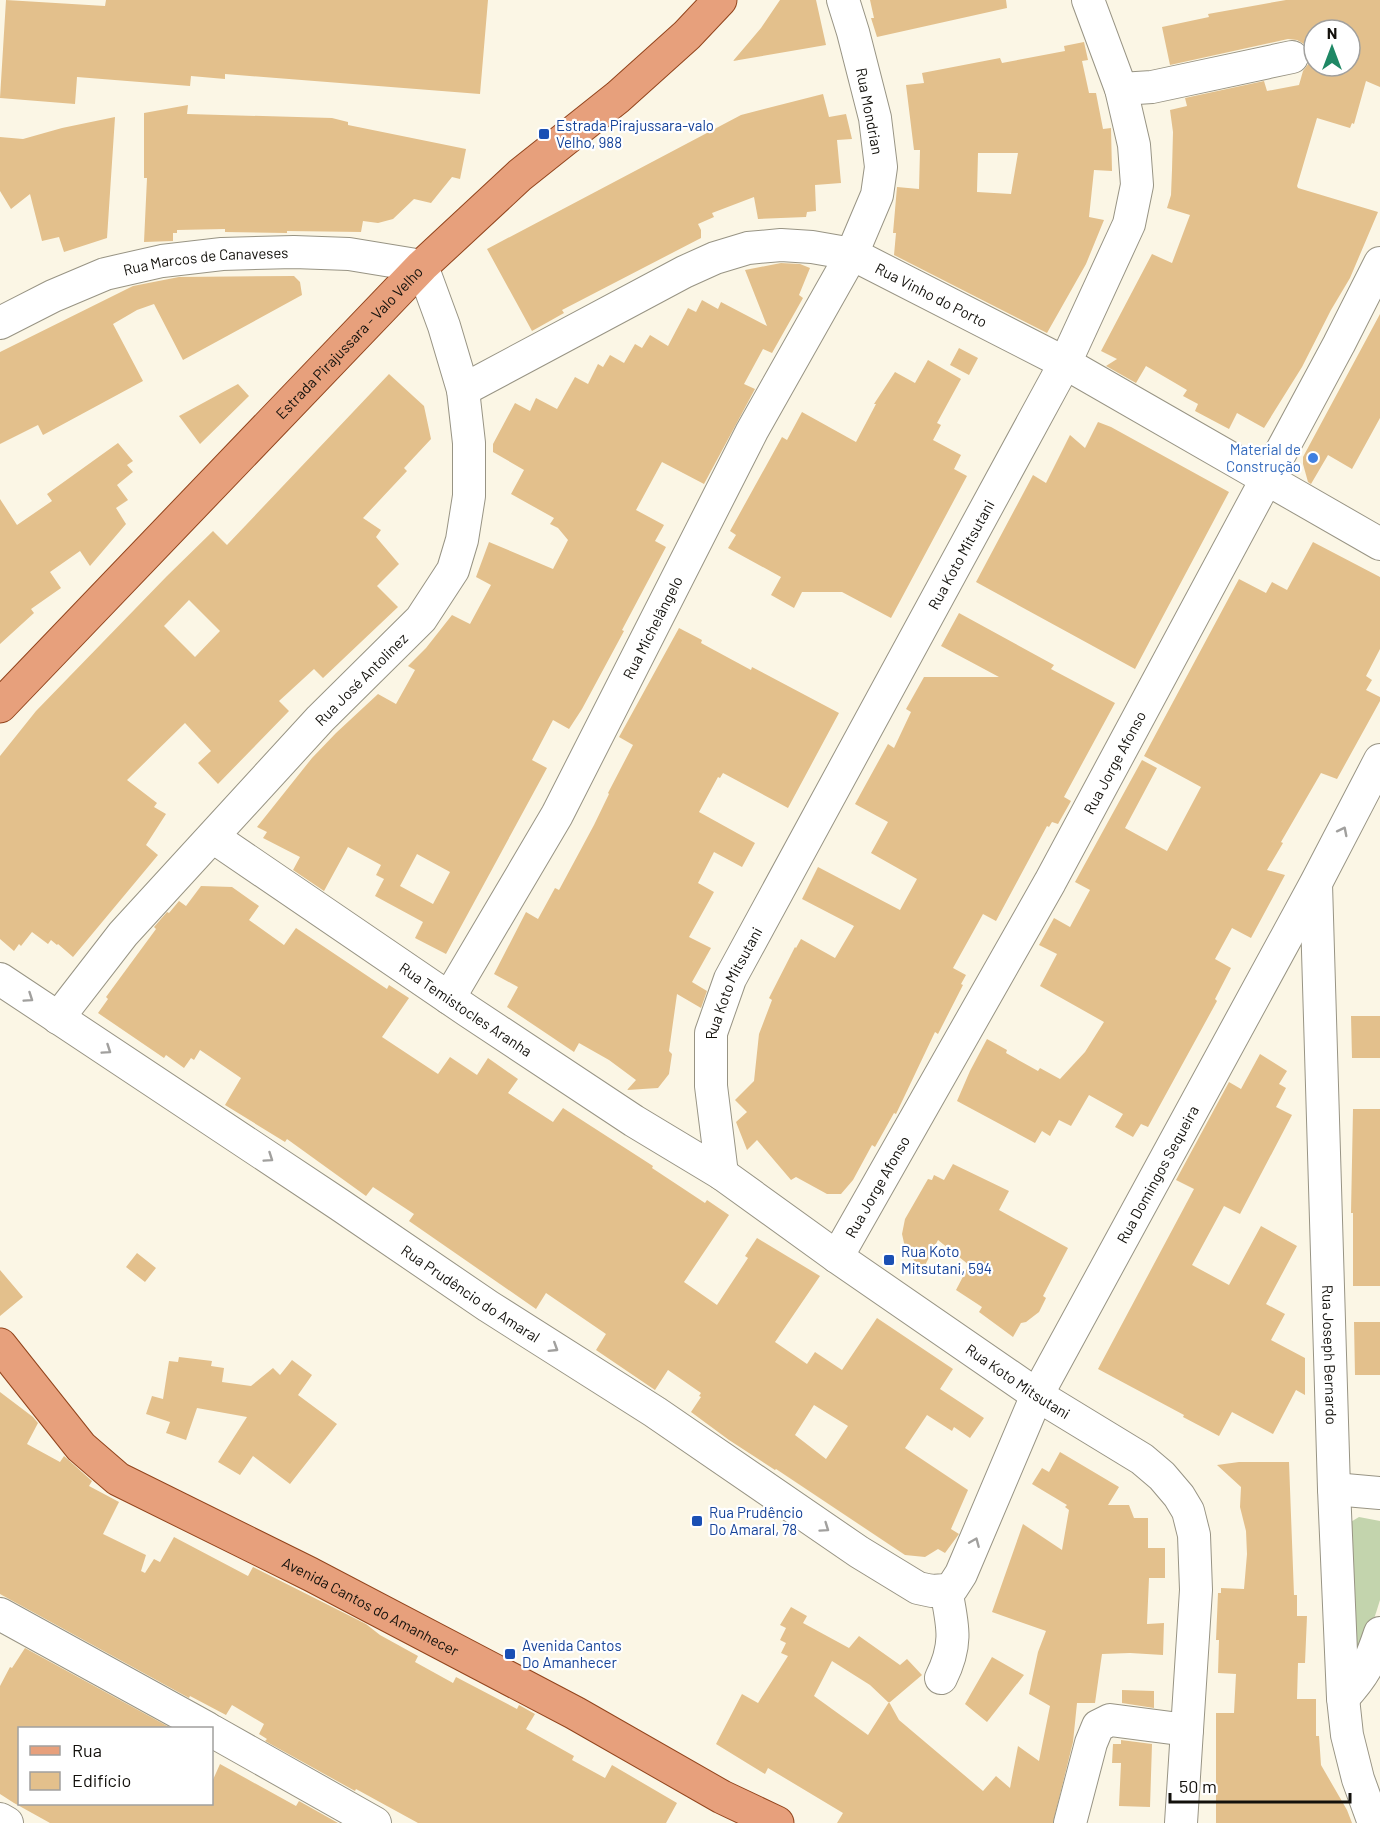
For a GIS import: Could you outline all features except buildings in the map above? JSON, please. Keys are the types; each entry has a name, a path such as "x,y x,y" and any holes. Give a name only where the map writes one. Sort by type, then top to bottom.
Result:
{"main road":[{"name":"Estrada Pirajussara - Valo Velho","path":"0,706 422,266 520,175 618,97 687,35 720,0"},
{"name":"Avenida Cantos do Amanhecer","path":"0,1346 81,1447 118,1479 310,1574 575,1713 722,1797 777,1823"}],"street":[{"name":"Rua Mondrian","path":"843,0 854,32 875,118 881,167 877,195 852,254"},
{"name":"Rua Koto Mitsutani","path":"1088,0 1121,89 1134,145 1137,185 1129,224 1065,363 730,979 711,1033 711,1086 722,1174 837,1257 1037,1395 1142,1459 1162,1476 1179,1496 1188,1511 1194,1534 1196,1590 1181,1823"},
{"path":"1121,89 1152,87 1292,57"},
{"name":"Rua Vinho do Porto","path":"463,390 684,272 715,258 748,248 781,245 812,247 852,254 1065,363 1380,544"},
{"name":"Rua Marcos de Canaveses","path":"0,324 53,296 105,274 162,261 222,254 294,252 349,254 422,266"},
{"name":"Rua Michelângelo","path":"449,998 557,815 752,431 852,254"},
{"name":"Rua Jorge Afonso","path":"837,1257 1050,882 1265,478 1340,344 1380,263"},
{"name":"Rua José Antolinez","path":"58,1018 123,934 320,719 421,619 453,570 462,540 469,496 469,443 463,390 444,326 422,266"},
{"name":"Rua Domingos Sequeira","path":"946,1590 957,1582 962,1574 1037,1395 1316,883 1380,760"},
{"name":"Rua Temistocles Aranha","path":"213,837 634,1121 722,1174"},
{"name":"Rua Joseph Bernardo","path":"1316,883 1334,1489 1343,1698 1350,1746 1358,1779 1374,1823"},
{"name":"Rua Prudêncio do Amaral","path":"0,979 488,1306 655,1412 859,1552 918,1588 932,1591 946,1590"},
{"path":"1334,1489 1380,1493"},
{"path":"941,1678 950,1660 954,1634 946,1590"},
{"path":"0,1614 205,1727"},
{"path":"1343,1698 1370,1664 1380,1633"},
{"path":"1070,1823 1091,1743 1098,1726 1110,1720 1187,1730"},
{"path":"213,1732 375,1823"},
{"path":"0,1819 7,1823"}],"green space":[{"path":"1359,1517 1380,1521 1380,1600 1357,1673 1344,1526"}],"place":[{"name":"Estrada Pirajussara-valo Velho, 988","path":"544,134"},
{"name":"Material de Construção","path":"1313,458"},
{"name":"Rua Koto Mitsutani, 594","path":"889,1260"},
{"name":"Rua Prudêncio Do Amaral, 78","path":"697,1521"},
{"name":"Avenida Cantos Do Amanhecer","path":"510,1654"}]}
